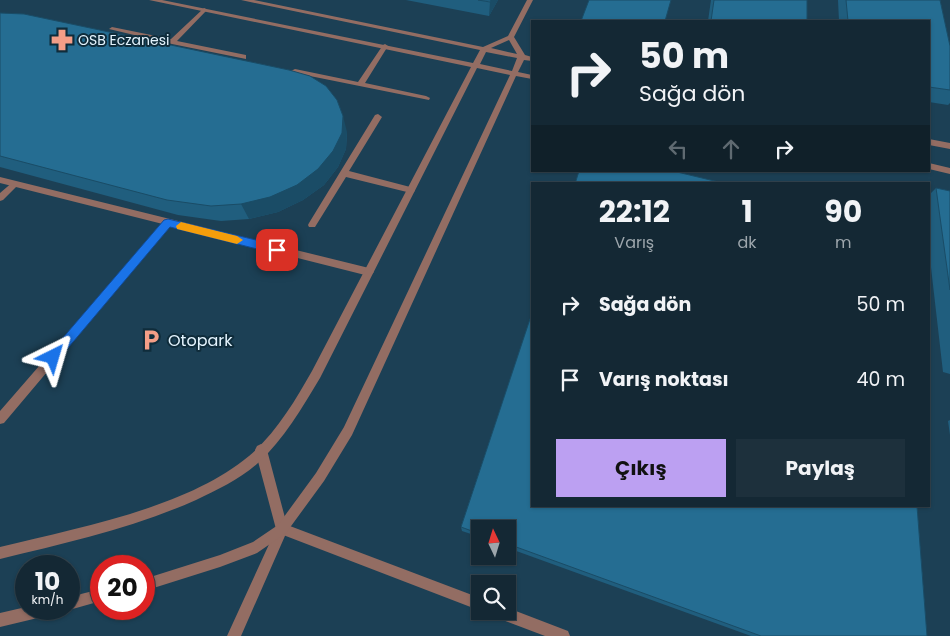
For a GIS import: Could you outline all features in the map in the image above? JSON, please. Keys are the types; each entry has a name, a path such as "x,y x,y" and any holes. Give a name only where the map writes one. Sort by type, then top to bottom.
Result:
{"street":[{"path":"152,0 531,77"},
{"path":"244,0 527,58"},
{"path":"0,552 133,519 185,498 233,474 276,436 296,408 369,272 484,48 512,37 530,0"},
{"path":"172,42 204,10"},
{"path":"112,29 243,57"},
{"path":"512,37 527,58"},
{"path":"360,85 385,46"},
{"path":"234,636 282,529 320,477 348,431 513,73 527,58"},
{"path":"295,71 426,98"},
{"path":"312,225 378,117"},
{"path":"930,142 950,146"},
{"path":"930,166 950,170"},
{"path":"343,173 411,190"},
{"path":"0,180 369,272"},
{"path":"0,198 14,184"},
{"path":"0,419 168,223"},
{"path":"261,450 282,529"},
{"path":"155,582 220,562 257,547 282,529"},
{"path":"282,529 471,602"},
{"path":"0,620 15,616"},
{"path":"516,618 563,636"}],"shaded area":[{"path":"0,0 950,0 950,636 0,636"}],"building":[{"path":"589,0 671,0 665,20 581,20"},
{"path":"714,0 807,0 807,20 711,20"},
{"path":"846,0 940,0 950,46 950,90 930,87 930,20 848,20"},
{"path":"0,13 24,14 310,76 326,86 337,100 343,116 342,133 333,151 318,169 297,185 270,197 241,204 211,206 167,200 0,156"},
{"path":"579,172 677,172 719,182 576,182"},
{"path":"936,188 950,191 950,290"},
{"path":"531,316 531,507 917,507 927,636 761,636 516,547 516,520 471,520 471,531 461,527"}],"slow traffic":[{"path":"181,226 237,240"}],"place":[{"name":"OSB Eczanesi","path":"62,40"},
{"name":"Otopark","path":"151,340"}],"route":[{"path":"53,357 168,223 277,250"}]}
